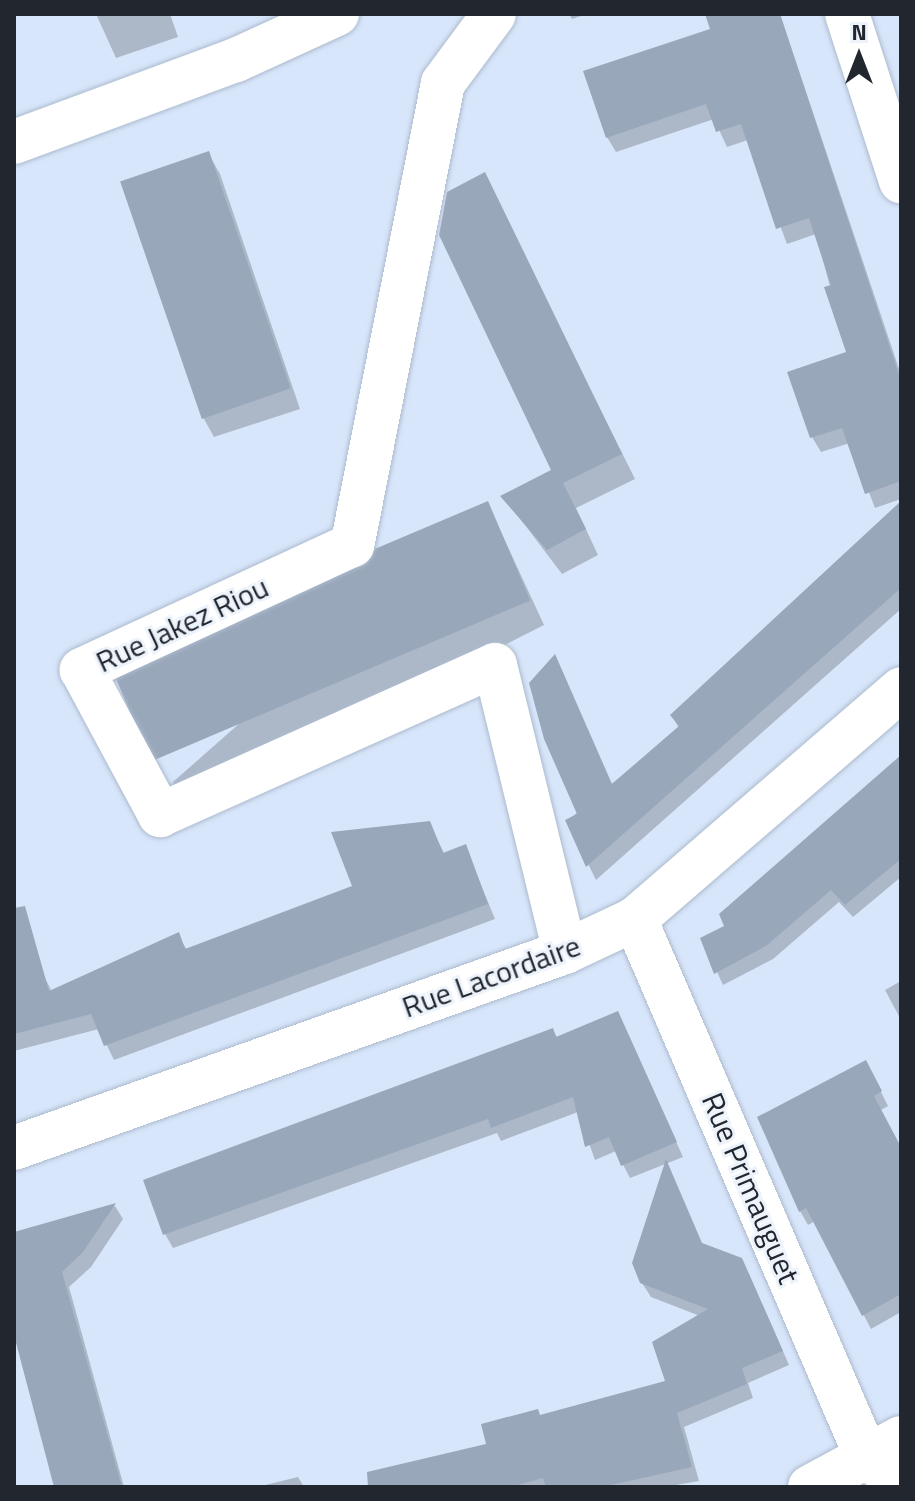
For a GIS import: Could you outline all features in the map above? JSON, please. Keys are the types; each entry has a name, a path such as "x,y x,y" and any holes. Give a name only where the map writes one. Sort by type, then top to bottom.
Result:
{"street":[{"path":"14,142 236,60 337,14"},
{"name":"Rue Jakez Riou","path":"494,14 443,83 352,545 82,670 160,815 495,665 565,952"},
{"path":"847,14 901,181"},
{"name":"Rue Lacordaire","path":"14,1148 565,952 635,919 901,689"},
{"name":"Rue Primauguet","path":"635,919 890,1459"},
{"path":"810,1487 890,1459"}],"building":[{"path":"705,14 780,14 901,381 901,481 865,494 842,428 810,438 787,372 846,352 824,287 831,285 809,218 776,229 741,124 716,132 706,104 606,138 583,71 710,29"},
{"path":"209,151 291,388 202,419 120,182"},
{"path":"485,172 622,454 563,483 586,529 547,550 500,496 551,470 439,235 447,192"},
{"path":"488,501 530,600 151,761 109,662"},
{"path":"901,501 901,588 586,867 565,820 577,814 544,739 529,683 555,654 612,784 679,726 670,715"},
{"path":"901,755 901,859 845,905 831,890 766,946 714,974 700,938 724,926 719,914"},
{"path":"430,821 443,853 466,844 488,904 104,1046 91,1014 14,1034 14,908 25,906 49,991 179,932 185,949 352,886 331,832"},
{"path":"618,1011 677,1142 621,1166 609,1137 585,1147 573,1097 491,1128 488,1119 163,1235 143,1180 553,1028 556,1037"},
{"path":"866,1060 882,1091 874,1096 901,1147 901,1294 862,1316 806,1208 799,1212 757,1117"},
{"path":"666,1159 702,1243 742,1258 783,1351 742,1368 747,1384 677,1413 692,1467 602,1487 546,1487 543,1478 511,1487 368,1487 367,1472 486,1444 481,1424 538,1409 540,1415 665,1381 652,1342 708,1309 640,1283 632,1263"},
{"path":"116,1203 83,1252 62,1272 122,1487 54,1487 14,1335 14,1232"}]}
